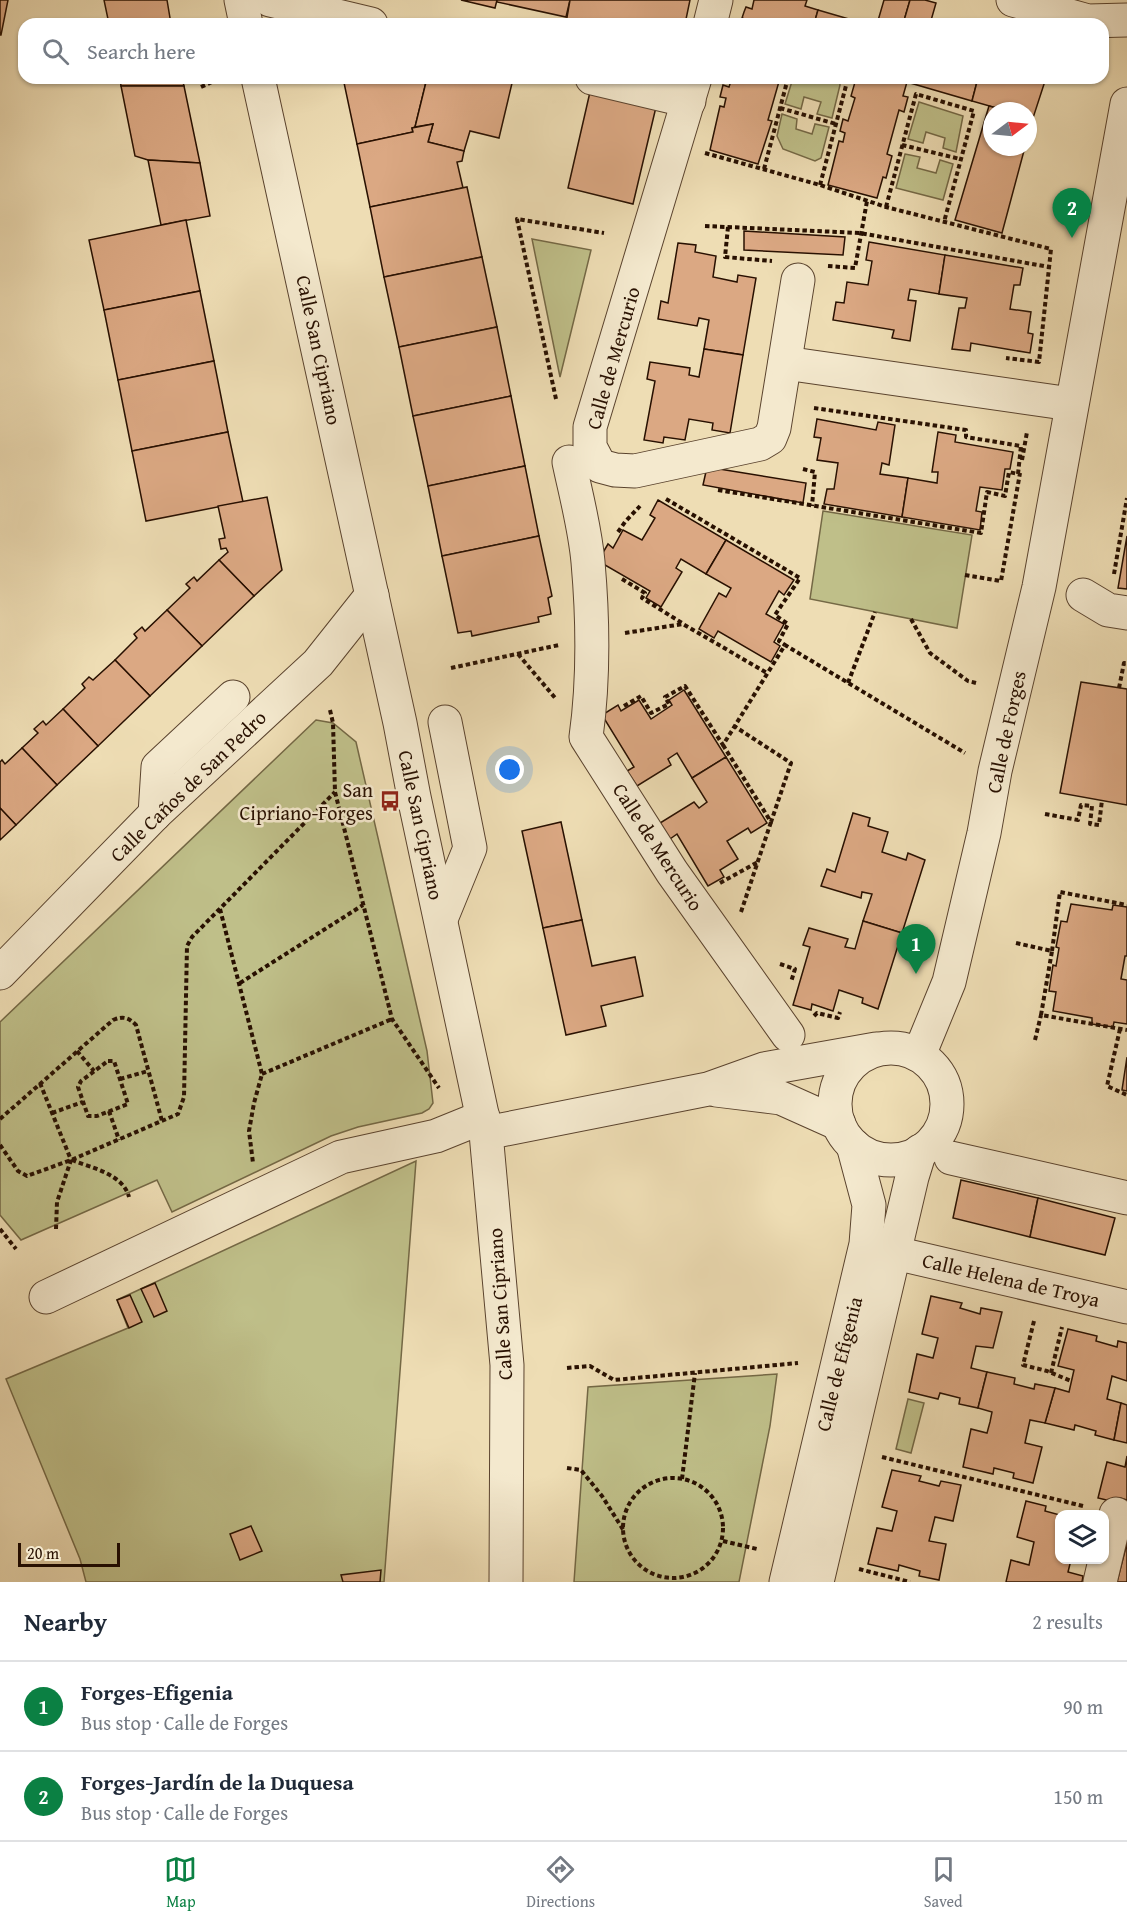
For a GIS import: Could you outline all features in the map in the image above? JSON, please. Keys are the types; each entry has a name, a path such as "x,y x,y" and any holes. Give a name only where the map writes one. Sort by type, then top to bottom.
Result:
{"street":[{"path":"241,0 245,18"},
{"path":"270,0 346,18"},
{"path":"712,18 717,0"},
{"path":"1013,0 1077,18"},
{"path":"1109,20 1127,20"},
{"name":"Calle San Cipriano","path":"259,84 372,595 484,1125 507,1365 506,1582"},
{"path":"642,84 692,90"},
{"name":"Calle de Mercurio","path":"692,90 590,427 590,447 600,466 615,470 635,471 760,444 770,438 774,428 785,363"},
{"name":"Calle de Forges","path":"919,1055 949,982 984,833 994,771 1039,587 1127,104"},
{"path":"798,280 785,363 1071,404"},
{"path":"569,462 588,560 592,638 588,726"},
{"name":"Calle Caños de San Pedro","path":"0,973 155,814 318,663 372,595"},
{"path":"155,814 158,767 233,697"},
{"path":"441,920 470,848 445,722"},
{"name":"Calle de Mercurio","path":"588,726 692,900 788,1035"},
{"path":"46,1297 341,1158 484,1125 708,1089 764,1069 876,1049 895,1048 919,1055 934,1068 942,1080 947,1110 941,1129 929,1145 936,1155"},
{"path":"846,1134 835,1100 840,1080 855,1061 876,1049"},
{"path":"708,1089 781,1098 846,1134 869,1155 888,1160 936,1155 1127,1198"},
{"name":"Calle de Efigenia","path":"786,1582 866,1244 869,1205 846,1134"},
{"name":"Calle de Efigenia","path":"817,1582 912,1178 936,1155"},
{"name":"Calle Helena de Troya","path":"896,1253 1127,1307"},
{"path":"1100,1582 1116,1514"}],"path":[{"path":"201,87 208,84"},
{"path":"764,169 786,84"},
{"path":"820,185 846,84"},
{"path":"886,207 916,94 974,111 944,222"},
{"path":"780,108 836,124"},
{"path":"902,145 960,159"},
{"path":"704,153 820,185 886,207 1051,249 1039,362"},
{"path":"556,399 517,219 604,233"},
{"path":"705,226 861,233 1049,267"},
{"path":"709,489 981,533 987,492 1005,496 1009,472 1018,474 1021,446 966,437 966,430 814,408"},
{"path":"966,575 1001,581 1029,420"},
{"path":"803,469 815,472 812,506"},
{"path":"658,494 800,578 776,615 789,624 779,641 994,771"},
{"path":"1106,606 1127,498"},
{"path":"588,560 645,593 642,598 683,624 767,673"},
{"path":"848,683 875,612"},
{"path":"911,619 930,653 968,681 976,683"},
{"path":"451,668 592,638 683,624"},
{"path":"723,745 785,645"},
{"path":"518,654 588,726 618,701 621,708 641,696 651,713 669,704 665,697 685,686 771,822"},
{"path":"1119,688 1124,663 1127,664"},
{"path":"330,710 333,723 335,792 392,1019 439,1088"},
{"path":"734,726 791,763 741,914"},
{"path":"0,1145 18,1172 27,1176 71,1160 178,1114 184,1097 187,946 192,937 335,792"},
{"path":"1045,814 1078,820 1081,805 1092,806 1090,824 1099,825 1102,800"},
{"path":"692,900 758,861"},
{"path":"1035,1040 1052,951 1060,892 1124,905"},
{"path":"239,984 363,905"},
{"path":"220,909 262,1074 249,1131 254,1172"},
{"path":"1016,943 1052,951"},
{"path":"1041,1015 1127,1030"},
{"path":"0,1119 113,1020 122,1017 131,1020 136,1025 162,1121"},
{"path":"262,1074 392,1019"},
{"path":"1120,1029 1107,1086 1127,1095"},
{"path":"77,1051 94,1071"},
{"path":"108,1060 114,1061 128,1104 97,1116 88,1116 78,1087 94,1071 108,1060"},
{"path":"120,1079 148,1071"},
{"path":"40,1083 71,1160 57,1202 56,1229"},
{"path":"52,1113 83,1101"},
{"path":"110,1112 119,1140"},
{"path":"71,1160 107,1174 123,1184 129,1197"},
{"path":"0,1229 16,1249"},
{"path":"1037,1311 1023,1365 1071,1381"},
{"path":"1051,1373 1064,1318"},
{"path":"567,1368 590,1366 614,1380 798,1364"},
{"path":"682,1479 695,1373"},
{"path":"882,1457 1116,1514"},
{"path":"567,1468 581,1470 602,1496 624,1531"},
{"path":"667,1479 682,1479 695,1483 706,1491 715,1501 721,1514 723,1527 722,1541 707,1566 688,1576 665,1580 636,1562 627,1547 624,1531 625,1516 631,1502 640,1491 653,1483 667,1479"},
{"path":"722,1541 757,1549"},
{"path":"859,1569 909,1582"}],"green space":[{"path":"791,84 840,84 832,118 817,114 821,102 804,97 801,109 785,104"},
{"path":"919,102 963,116 956,152 943,148 945,138 926,132 923,143 908,139"},
{"path":"782,114 797,119 796,129 812,134 815,124 829,127 821,158 815,161 783,149 777,136"},
{"path":"905,154 920,157 917,168 936,173 940,160 953,164 943,200 896,188"},
{"path":"532,239 591,250 560,377"},
{"path":"823,511 972,535 957,628 810,599"},
{"path":"316,720 333,723 356,742 427,1051 433,1103 422,1113 358,1127 331,1136 172,1212 157,1180 21,1240 0,1215 0,1022"},
{"path":"416,1161 384,1582 86,1582 80,1559 6,1379 128,1328 117,1300"},
{"path":"777,1374 770,1426 739,1582 574,1582 588,1387"},
{"path":"908,1399 924,1403 911,1453 896,1449"}],"building":[{"path":"0,0 8,0 1,35 0,35"},
{"path":"104,0 167,0 170,18 108,18"},
{"path":"461,0 497,0 495,8"},
{"path":"497,0 570,0 566,17 497,2"},
{"path":"570,0 690,0 686,18 567,18"},
{"path":"754,0 807,0 805,6 818,10 816,18 742,18 746,7 752,9"},
{"path":"884,0 910,0 905,18 879,18"},
{"path":"910,0 936,3 932,18 905,18"},
{"path":"818,10 845,18 816,18"},
{"path":"121,84 184,84 184,86 121,86"},
{"path":"344,84 426,84 415,127 412,128 413,132 357,144"},
{"path":"426,84 512,84 499,138 470,131 464,151 428,142 433,124 415,127"},
{"path":"730,84 778,84 768,120 772,121 758,164 710,150 720,106 724,107 726,98 720,97 723,85 729,87"},
{"path":"854,84 906,84 903,96 908,97 904,112 899,110 887,154 892,156 877,198 828,185 839,141 843,142 845,133 840,131 843,119 848,121 855,98 851,96"},
{"path":"914,84 976,84 972,101"},
{"path":"976,84 1044,84 1037,106 1037,102 983,102 983,104 972,101"},
{"path":"121,86 184,86 200,163 148,160 135,156"},
{"path":"590,92 656,107 633,204 568,188"},
{"path":"433,124 428,142 464,151 462,161 457,162 463,188 370,207 357,144 413,132 412,128"},
{"path":"983,126 983,156 1023,156 1002,233 955,220"},
{"path":"148,160 200,163 210,216 161,225"},
{"path":"467,187 482,257 384,277 370,207"},
{"path":"186,220 200,291 104,310 89,240"},
{"path":"744,231 845,237 843,255 744,250"},
{"path":"869,242 945,255 939,294 910,289 908,300 916,301 910,341 892,338 894,330 833,320 836,302 844,303 847,282 868,285 872,261 866,260"},
{"path":"678,243 696,245 695,252 716,256 713,277 737,282 738,275 756,278 743,355 704,349 709,320 699,318 697,326 658,319 661,301 668,303"},
{"path":"945,255 1023,268 1020,285 1014,285 1010,309 1031,312 1028,333 1033,334 1030,353 971,343 970,351 952,349 959,308 965,308 967,298 939,294"},
{"path":"482,257 497,327 399,347 384,277"},
{"path":"200,291 214,361 118,380 104,310"},
{"path":"497,327 511,396 413,416 399,347"},
{"path":"704,349 743,355 730,433 712,430 713,423 689,419 685,440 664,437 663,443 644,440 655,381 647,379 650,362 690,368 689,375 699,377"},
{"path":"214,361 228,432 132,451 118,380"},
{"path":"511,396 525,466 428,486 413,416"},
{"path":"817,419 876,430 878,422 895,425 889,465 882,463 880,474 908,478 902,517 824,504 827,489 834,489 838,463 817,460 821,438 814,437"},
{"path":"228,432 243,502 146,521 132,451"},
{"path":"938,432 956,435 955,442 1013,452 1010,469 1005,469 1002,490 980,487 976,511 982,512 980,530 902,517 908,478 937,483 938,472 932,472"},
{"path":"525,466 539,536 442,556 428,486"},
{"path":"707,467 806,483 803,503 703,485"},
{"path":"267,497 282,570 254,596 219,560 228,552 226,548 221,549 219,539 225,538 218,506"},
{"path":"658,500 726,540 706,574 681,559 676,568 682,572 661,607 646,598 650,591 598,561 608,544 613,548 623,530 642,540 655,518 650,515"},
{"path":"539,536 552,596 548,598 551,614 538,617 539,622 472,636 471,631 458,633 442,556"},
{"path":"1127,536 1127,589 1118,588"},
{"path":"726,540 794,580 784,595 779,591 766,614 784,624 774,642 780,646 771,662 718,631 714,638 699,629 719,593 726,597 731,588 706,574"},
{"path":"219,560 254,596 202,646 167,610 190,588 186,584 194,577 197,581"},
{"path":"167,610 202,646 150,696 115,660 137,638 134,634 142,627 145,631"},
{"path":"115,660 150,696 98,746 63,709 85,688 82,684 89,677 93,680"},
{"path":"1081,682 1127,689 1127,805 1060,793"},
{"path":"684,690 726,757 692,778 677,753 668,759 671,765 637,786 627,771 634,767 602,715 618,705 621,711 639,700 651,719 672,705 669,700"},
{"path":"63,709 98,746 57,785 22,748 38,733 34,729 43,721 46,725"},
{"path":"22,748 57,785 16,825 0,808 0,762 2,760 5,764"},
{"path":"726,757 767,823 751,833 748,828 727,841 738,859 720,870 724,877 708,886 677,834 670,839 660,823 694,802 699,808 707,802 692,778"},
{"path":"0,808 16,825 0,840"},
{"path":"853,813 870,818 868,826 888,832 882,852 906,860 908,853 925,860 902,933 863,921 872,894 862,892 861,898 821,886 827,869 835,872"},
{"path":"561,822 582,920 543,928 522,831"},
{"path":"1071,904 1112,910 1113,905 1127,907 1127,956 1125,956 1121,979 1127,980 1127,1024 1114,1022 1113,1027 1092,1024 1092,1018 1053,1011 1056,992 1049,991 1053,965 1056,966 1059,948 1056,947 1061,921 1067,922"},
{"path":"582,920 592,966 635,957 643,996 601,1006 606,1026 566,1035 543,928"},
{"path":"863,921 902,933 878,1009 862,1003 863,998 839,990 833,1011 812,1004 811,1010 793,1005 810,947 803,945 809,928 848,939 845,947 855,949"},
{"path":"1127,1057 1127,1091 1122,1090"},
{"path":"961,1180 1038,1198 1030,1237 953,1218"},
{"path":"1038,1198 1115,1218 1105,1255 1030,1237"},
{"path":"155,1283 167,1311 154,1317 141,1289"},
{"path":"130,1295 142,1322 129,1328 117,1300"},
{"path":"931,1296 962,1303 960,1308 980,1314 981,1308 1002,1312 993,1348 976,1346 971,1368 987,1372 978,1408 959,1404 960,1398 940,1393 938,1399 909,1392 917,1354 933,1358 938,1338 922,1334"},
{"path":"1068,1329 1097,1336 1096,1341 1117,1347 1118,1341 1127,1343 1127,1381 1112,1376 1107,1399 1121,1403 1114,1440 1095,1435 1096,1431 1075,1425 1074,1430 1045,1423 1055,1388 1069,1392 1074,1370 1058,1366"},
{"path":"987,1372 1015,1378 1014,1384 1034,1389 1035,1384 1055,1388 1045,1423 1030,1420 1025,1443 1042,1447 1033,1483 1013,1478 1014,1473 994,1468 993,1474 963,1467 971,1429 987,1433 990,1422 992,1412 978,1408"},
{"path":"1121,1403 1127,1405 1127,1443 1114,1440"},
{"path":"1127,1456 1127,1500 1120,1498 1119,1503 1098,1498 1107,1462 1125,1467"},
{"path":"892,1470 921,1476 919,1481 939,1486 941,1481 961,1485 953,1521 935,1517 929,1541 946,1544 939,1580 919,1576 920,1571 899,1565 898,1571 868,1564 877,1528 892,1531 897,1511 882,1507"},
{"path":"1026,1501 1046,1506 1045,1511 1055,1514 1055,1564 1070,1564 1068,1572 1083,1576 1082,1582 1006,1582 1011,1560 1029,1565 1034,1542 1017,1537"},
{"path":"251,1526 262,1551 240,1560 230,1534"},
{"path":"1127,1543 1127,1582 1117,1582"},
{"path":"381,1570 380,1582 343,1582 341,1575"}],"place":[{"name":"Forges-Jardín de la Duquesa","path":"1072,238"},
{"name":"San Cipriano-Forges","path":"390,801"},
{"name":"Forges-Efigenia","path":"916,974"}]}
